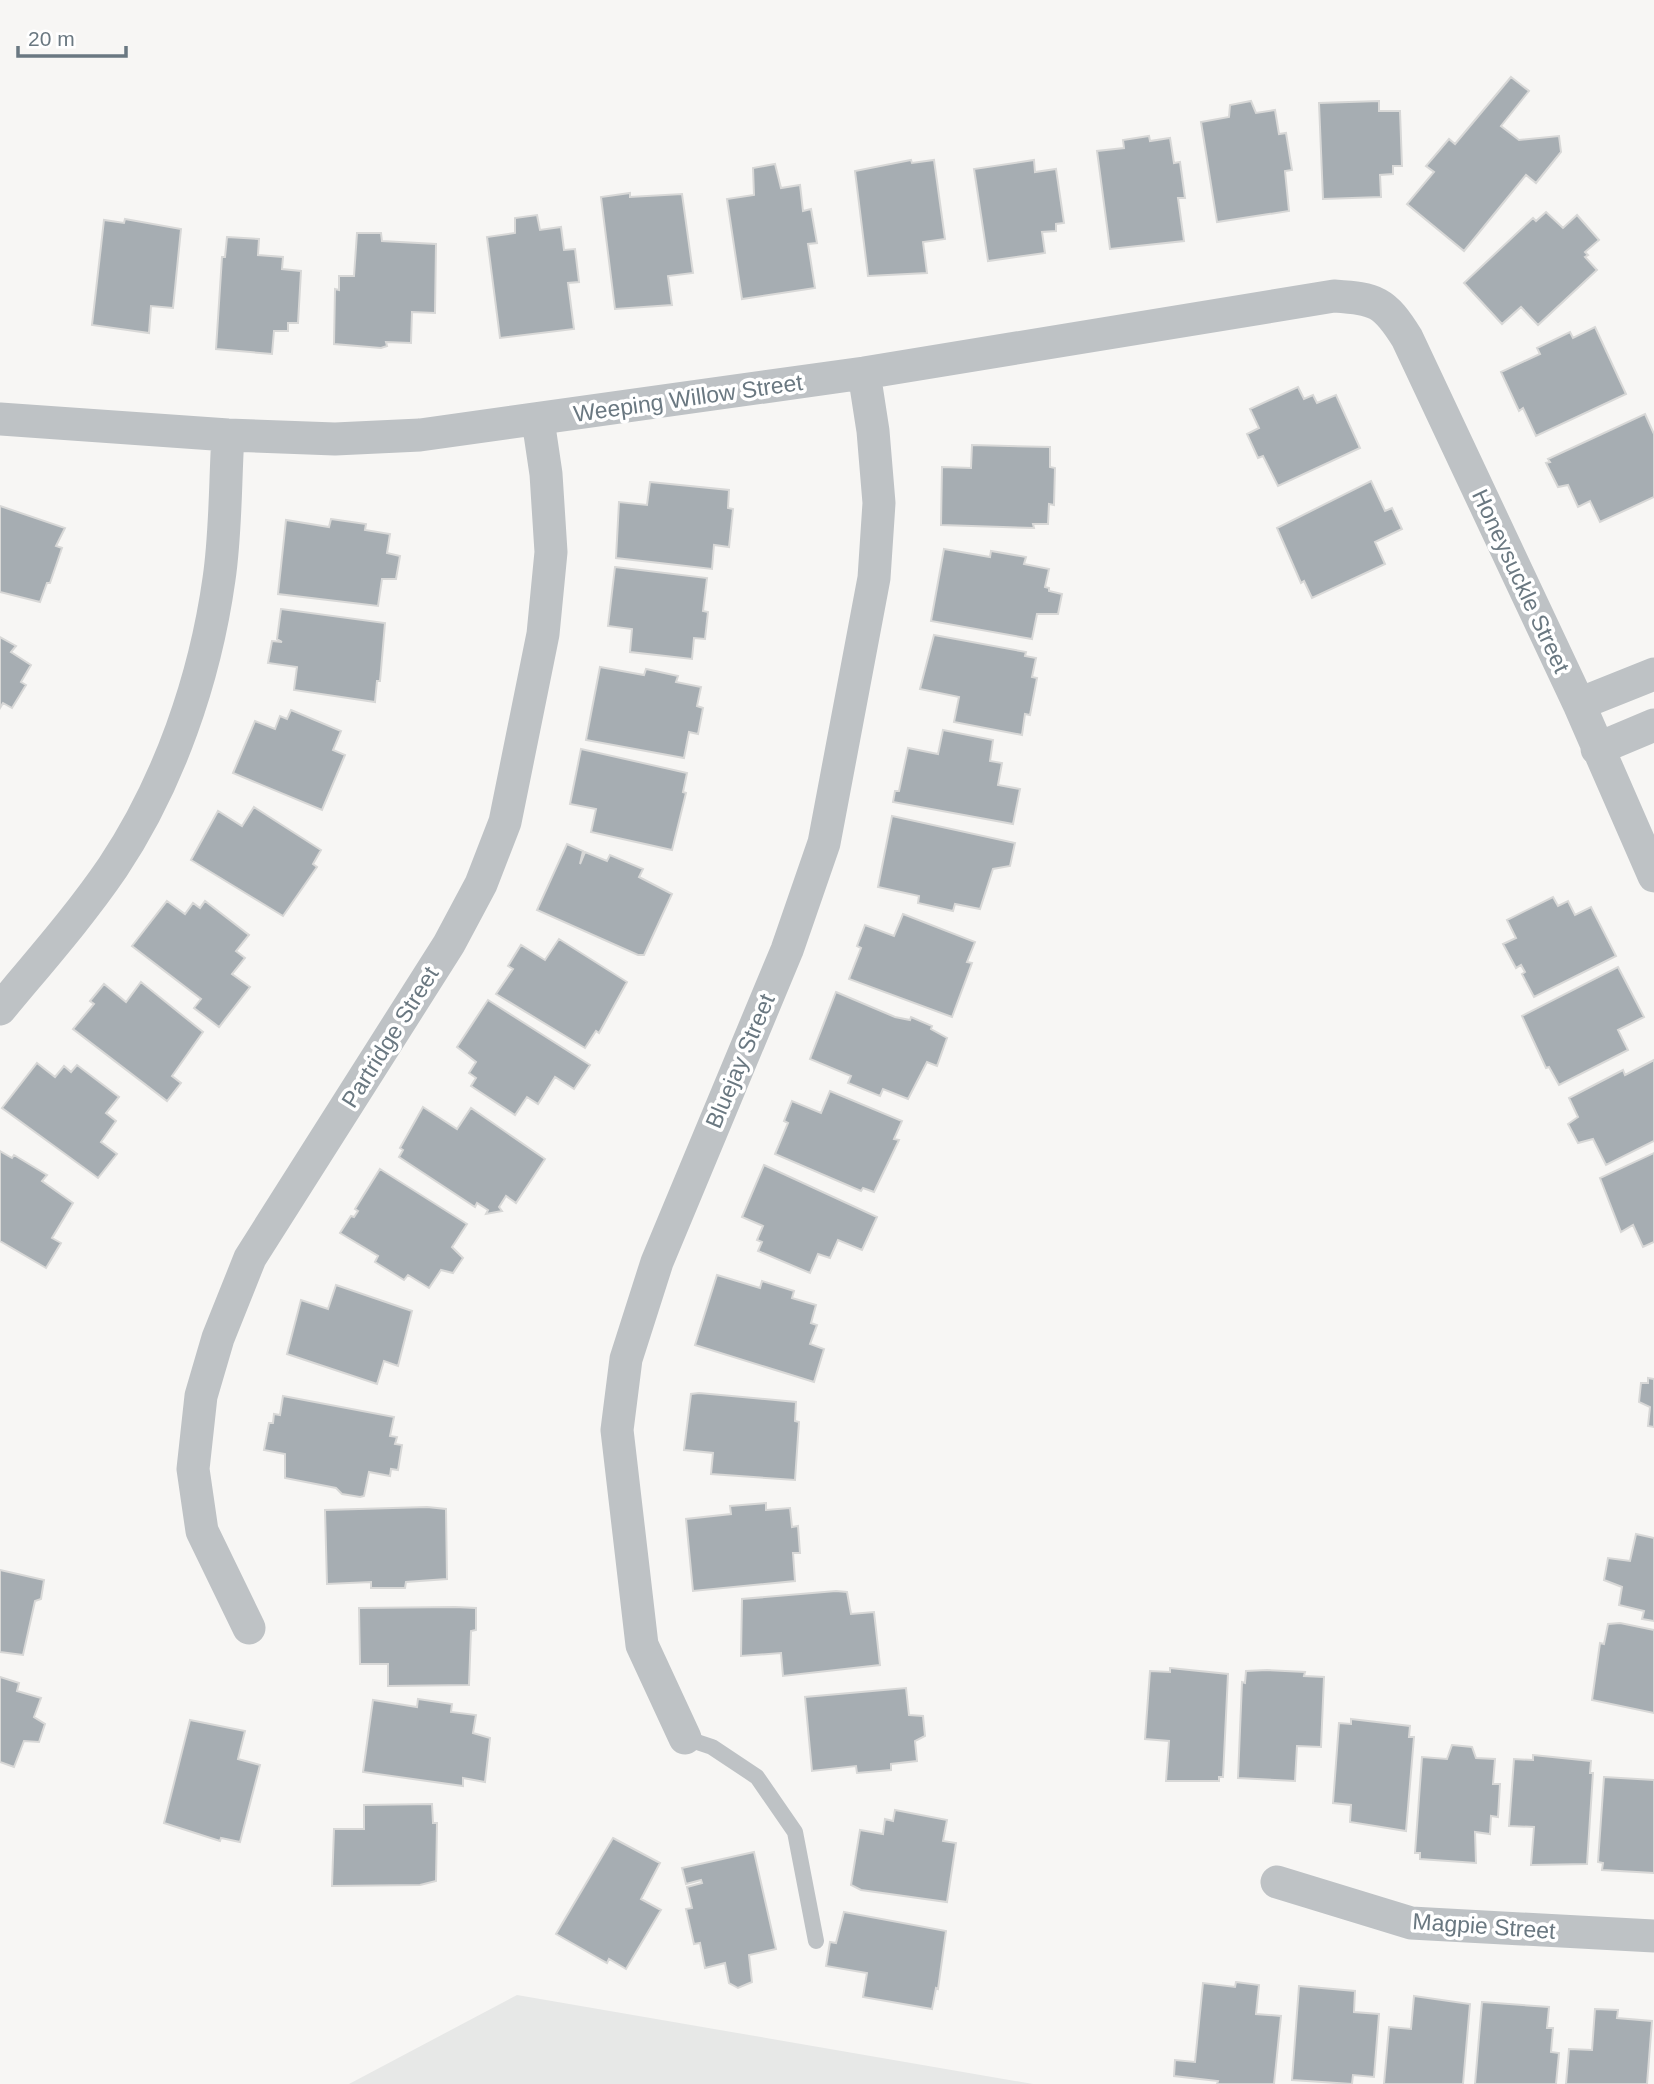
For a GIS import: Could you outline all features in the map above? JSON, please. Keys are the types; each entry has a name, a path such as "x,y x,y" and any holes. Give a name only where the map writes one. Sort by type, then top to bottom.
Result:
{"street":[{"name":"Weeping Willow Street","path":"0,419 228,435 335,439 421,435 864,373 1334,296 1371,298"},
{"name":"Honeysuckle Street","path":"1371,298 1394,317 1407,338 1579,704 1654,876"},
{"name":"Bluejay Street","path":"685,1738 642,1645 617,1430 626,1359 657,1262 787,950 824,843 874,578 878,503 873,431 864,373"},
{"name":"Partridge Street","path":"249,1628 202,1531 193,1469 201,1396 218,1338 250,1258 449,944 481,884 505,822 543,634 551,552 546,474 538,420"},
{"path":"0,1009 113,867 151,799 179,736 203,662 219,578 228,435"},
{"path":"1579,704 1654,674"},
{"path":"1597,749 1654,725"},
{"name":"Magpie Street","path":"1277,1882 1411,1923 1654,1936"}],"lane":[{"path":"685,1738 712,1747 757,1777 795,1832 816,1941"}],"shaded area":[{"path":"517,1995 1033,2084 349,2084"}],"building":[{"path":"1511,77 1529,91 1501,126 1519,140 1559,136 1561,152 1536,183 1526,175 1464,251 1407,204 1434,172 1426,166 1449,139 1455,144"},
{"path":"1251,101 1256,113 1275,110 1279,134 1286,133 1292,170 1285,171 1289,211 1217,222 1201,122 1229,117 1230,105"},
{"path":"1379,101 1379,111 1400,111 1402,166 1393,166 1393,174 1380,175 1381,197 1323,199 1319,103"},
{"path":"1149,136 1150,141 1170,138 1174,163 1180,162 1185,198 1178,198 1184,241 1110,249 1097,151 1124,148 1123,140"},
{"path":"911,160 912,163 934,160 945,239 923,242 927,273 868,276 855,171"},
{"path":"1034,160 1035,172 1056,169 1064,223 1056,224 1056,231 1042,232 1045,253 988,261 974,169"},
{"path":"775,164 781,188 800,185 803,211 811,209 817,243 808,244 815,288 742,299 727,199 754,195 753,168"},
{"path":"630,193 630,197 682,194 693,273 668,276 672,305 615,309 601,197"},
{"path":"1546,212 1563,228 1577,215 1599,240 1585,252 1588,255 1585,257 1597,270 1538,325 1521,307 1502,324 1464,283 1533,218 1536,221"},
{"path":"537,215 540,230 561,227 564,250 575,249 579,282 568,283 574,329 500,338 487,237 515,233 515,218"},
{"path":"125,219 181,229 173,308 151,306 149,333 92,325 104,220 124,223"},
{"path":"357,233 381,233 382,241 436,244 435,313 412,312 411,343 386,342 387,346 381,348 334,344 335,289 339,290 339,276 354,276"},
{"path":"227,237 259,239 258,255 283,257 282,269 301,271 298,323 288,323 288,331 274,331 272,354 216,349 222,257 225,257"},
{"path":"1595,327 1626,394 1536,436 1523,408 1519,411 1501,372 1540,354 1537,348 1570,332 1573,338"},
{"path":"1298,387 1304,399 1313,395 1317,403 1336,395 1360,448 1278,486 1263,456 1258,458 1247,434 1259,428 1250,409"},
{"path":"1645,414 1654,434 1654,497 1600,522 1590,501 1578,507 1568,485 1558,487 1546,463 1550,462 1548,459"},
{"path":"972,445 1050,447 1050,467 1055,468 1054,505 1049,504 1048,524 1033,524 1034,528 941,525 942,467 971,468"},
{"path":"1371,481 1385,511 1392,508 1402,529 1375,542 1385,564 1312,598 1304,581 1301,583 1277,528"},
{"path":"650,482 729,490 728,508 733,509 729,547 714,545 712,569 616,558 619,502 647,505"},
{"path":"0,506 65,528 56,546 62,548 40,602 0,592"},
{"path":"331,519 366,524 365,530 390,534 387,553 400,556 396,579 382,579 378,606 278,594 286,520 329,527"},
{"path":"944,549 990,557 991,551 1026,557 1024,564 1049,569 1045,587 1049,588 1049,591 1062,594 1058,614 1037,614 1032,639 931,621"},
{"path":"615,567 707,578 703,611 708,612 705,639 694,638 692,659 630,652 632,629 608,626"},
{"path":"281,609 385,623 380,681 377,681 375,702 294,690 297,667 268,663 272,641 282,642 277,639"},
{"path":"934,635 1026,652 1025,656 1036,658 1032,677 1037,678 1030,715 1025,714 1022,735 954,722 959,697 920,689"},
{"path":"0,637 16,646 11,652 31,665 21,682 26,685 12,708 3,703 0,708"},
{"path":"600,667 644,675 646,669 678,676 676,682 701,687 697,706 703,708 698,734 689,732 684,758 586,740"},
{"path":"291,710 341,731 333,750 345,755 322,810 233,773 255,721 275,729 280,716 287,719"},
{"path":"943,730 993,740 990,761 1002,763 998,785 1020,789 1013,824 893,802 895,791 899,791 908,748 938,754"},
{"path":"581,749 687,773 683,792 686,793 672,850 591,832 596,809 570,804"},
{"path":"254,807 321,850 313,864 317,867 283,916 191,860 218,811 242,826"},
{"path":"892,816 1015,843 1010,866 993,869 980,909 955,904 953,911 918,903 919,896 878,887"},
{"path":"567,844 583,851 580,864 585,852 607,861 610,855 643,869 639,877 672,894 644,955 638,955 537,910"},
{"path":"1553,897 1558,906 1568,901 1575,915 1591,907 1616,956 1534,997 1522,974 1525,972 1521,965 1516,968 1503,944 1516,938 1507,920"},
{"path":"167,901 185,914 193,903 200,908 205,901 249,935 236,951 245,958 232,974 250,987 219,1027 194,1008 201,999 132,946"},
{"path":"903,914 975,942 967,962 972,963 952,1017 849,979 861,948 857,946 865,925 894,936"},
{"path":"559,939 627,982 599,1033 596,1031 585,1048 496,994 513,969 508,966 521,945 545,960"},
{"path":"1618,967 1644,1017 1618,1030 1628,1050 1559,1085 1549,1067 1546,1068 1522,1016"},
{"path":"141,982 203,1032 172,1076 181,1083 167,1101 73,1029 94,1004 90,1001 104,984 126,1002"},
{"path":"836,992 895,1017 910,1020 911,1017 932,1026 931,1029 947,1038 937,1066 927,1062 908,1099 883,1089 880,1096 848,1083 851,1076 810,1059"},
{"path":"488,1000 590,1065 574,1089 555,1077 538,1104 527,1097 515,1115 471,1086 476,1078 469,1073 476,1062 457,1047"},
{"path":"1654,1060 1654,1141 1606,1165 1593,1139 1578,1143 1568,1124 1578,1117 1569,1098 1623,1070 1625,1075"},
{"path":"37,1063 55,1077 64,1066 71,1072 77,1065 119,1097 106,1113 116,1121 101,1142 117,1154 98,1178 2,1108"},
{"path":"830,1091 902,1121 894,1139 899,1140 874,1192 863,1188 861,1191 775,1154 788,1123 784,1121 792,1101 821,1113"},
{"path":"423,1107 457,1129 471,1108 545,1159 516,1203 506,1196 499,1207 502,1211 486,1214 488,1210 477,1203 475,1207 399,1157 403,1150 400,1148"},
{"path":"0,1151 12,1158 14,1155 47,1175 42,1181 73,1203 52,1238 61,1243 46,1268 0,1241"},
{"path":"1654,1153 1654,1242 1643,1247 1633,1225 1621,1232 1600,1178"},
{"path":"764,1165 877,1217 862,1250 838,1240 830,1258 818,1254 810,1273 758,1251 762,1242 757,1240 763,1226 742,1217"},
{"path":"380,1169 467,1224 452,1247 463,1258 453,1273 441,1270 429,1288 408,1275 404,1280 375,1262 378,1256 340,1233 351,1216 354,1217 358,1211 355,1209"},
{"path":"717,1275 760,1288 762,1281 794,1291 792,1298 816,1305 811,1323 817,1325 810,1344 824,1349 814,1382 695,1345"},
{"path":"336,1285 412,1311 398,1366 384,1361 377,1384 287,1354 301,1300 328,1309"},
{"path":"1648,1378 1654,1379 1654,1427 1648,1426 1650,1407 1639,1402 1641,1383 1648,1383"},
{"path":"691,1394 796,1402 795,1421 799,1422 795,1480 711,1474 713,1453 684,1450"},
{"path":"283,1396 394,1417 390,1436 397,1437 395,1444 402,1445 398,1470 391,1469 390,1476 369,1472 364,1496 360,1497 342,1494 336,1488 285,1478 285,1454 264,1450 269,1423 273,1423 274,1414 280,1415"},
{"path":"766,1503 766,1510 790,1508 792,1527 798,1526 800,1553 793,1553 795,1581 693,1591 686,1519 731,1514 730,1506"},
{"path":"427,1507 446,1509 447,1579 406,1582 405,1588 371,1588 371,1582 327,1584 325,1510"},
{"path":"1636,1534 1654,1538 1654,1621 1642,1619 1644,1611 1619,1605 1622,1587 1604,1580 1608,1558 1630,1561"},
{"path":"0,1570 44,1580 41,1599 35,1601 23,1655 0,1652"},
{"path":"847,1592 851,1614 874,1612 880,1665 783,1676 781,1653 741,1656 742,1599"},
{"path":"359,1608 476,1608 476,1630 471,1631 469,1685 388,1686 388,1664 360,1664"},
{"path":"1620,1623 1654,1630 1654,1713 1592,1700 1600,1643 1604,1644 1608,1624"},
{"path":"1170,1668 1228,1674 1223,1777 1219,1777 1219,1781 1166,1781 1169,1741 1145,1739 1150,1671 1170,1672"},
{"path":"1246,1671 1305,1672 1304,1676 1324,1677 1321,1747 1297,1746 1295,1781 1238,1778 1242,1682 1245,1683"},
{"path":"0,1677 19,1683 17,1691 41,1698 34,1717 45,1724 39,1742 24,1741 14,1767 0,1762"},
{"path":"906,1688 909,1715 923,1716 925,1736 915,1741 917,1761 891,1764 891,1770 857,1773 856,1766 812,1771 805,1697"},
{"path":"418,1699 452,1704 451,1712 476,1715 473,1733 490,1738 485,1782 463,1778 463,1786 363,1772 373,1700 417,1707"},
{"path":"1351,1719 1410,1726 1409,1737 1414,1737 1406,1831 1350,1822 1351,1805 1333,1803 1339,1723 1351,1724"},
{"path":"190,1720 245,1731 238,1759 260,1765 240,1842 221,1838 220,1841 164,1823"},
{"path":"1452,1745 1472,1747 1476,1758 1495,1759 1493,1784 1500,1784 1498,1817 1491,1816 1490,1834 1475,1832 1476,1863 1420,1859 1420,1853 1415,1853 1422,1757 1447,1759"},
{"path":"1533,1755 1591,1761 1590,1773 1593,1773 1587,1864 1531,1865 1534,1827 1509,1826 1514,1759 1533,1760"},
{"path":"1604,1777 1654,1780 1654,1873 1602,1870 1603,1863 1598,1862"},
{"path":"432,1804 433,1823 437,1823 436,1881 420,1885 332,1886 334,1829 364,1829 364,1805"},
{"path":"895,1810 947,1820 943,1841 956,1843 947,1902 861,1890 851,1885 860,1830 883,1834 885,1819 893,1821"},
{"path":"613,1838 660,1863 641,1899 661,1910 626,1969 609,1959 607,1963 556,1934"},
{"path":"754,1852 776,1949 749,1955 752,1982 738,1988 729,1983 725,1963 705,1968 700,1943 694,1944 686,1909 692,1908 687,1887 702,1883 701,1880 686,1884 682,1868"},
{"path":"844,1912 946,1931 938,1989 936,1988 932,2009 863,1997 867,1973 826,1966 830,1942 836,1943"},
{"path":"1236,1982 1259,1985 1256,2014 1281,2016 1274,2084 1217,2084 1218,2081 1174,2076 1175,2060 1195,2062 1203,1983 1235,1987"},
{"path":"1299,1986 1355,1991 1354,2012 1379,2014 1374,2077 1353,2075 1352,2084 1292,2080"},
{"path":"1414,1996 1470,2004 1463,2084 1384,2084 1389,2027 1411,2029"},
{"path":"1482,2002 1549,2007 1547,2028 1553,2028 1551,2052 1559,2053 1556,2084 1475,2084"},
{"path":"1595,2009 1618,2010 1617,2018 1652,2021 1647,2084 1566,2084 1569,2049 1592,2050"}]}
